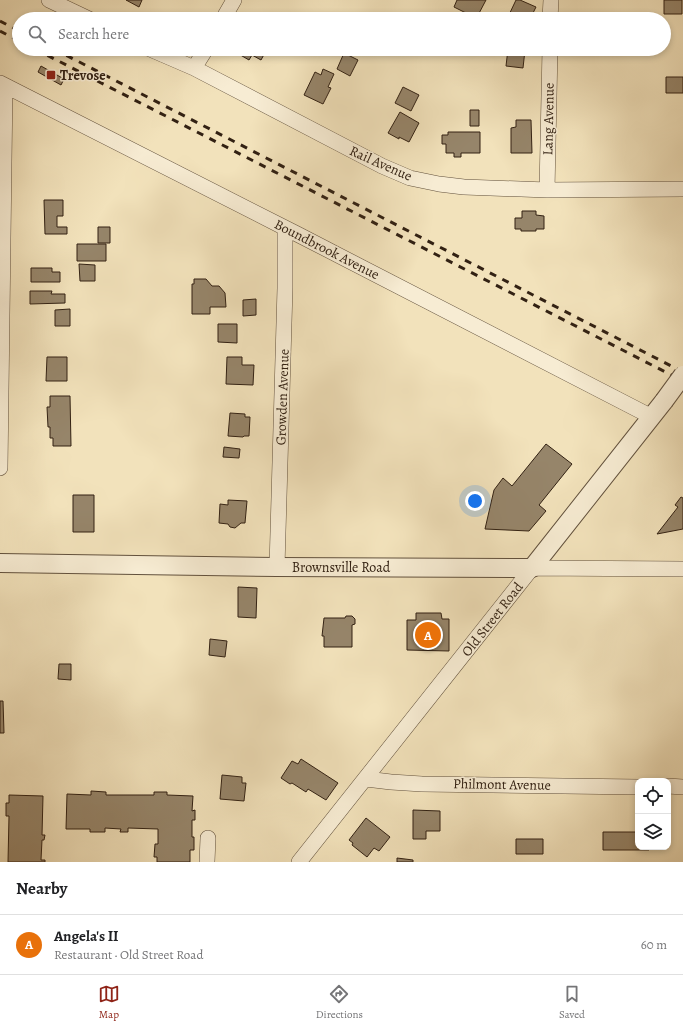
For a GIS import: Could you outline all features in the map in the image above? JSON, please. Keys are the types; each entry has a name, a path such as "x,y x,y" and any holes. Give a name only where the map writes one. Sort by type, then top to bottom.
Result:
{"street":[{"path":"49,0 74,12"},
{"path":"227,12 234,0"},
{"path":"550,12 551,0"},
{"name":"Rail Avenue","path":"166,56 194,68 382,166 410,178 464,187 547,190 683,189"},
{"path":"194,68 202,56"},
{"name":"Lang Avenue","path":"547,190 550,56"},
{"path":"0,468 3,85"},
{"name":"Boundbrook Avenue","path":"3,85 652,417"},
{"name":"Growden Avenue","path":"277,567 285,288 285,228"},
{"name":"Old Street Road","path":"299,862 652,417 683,375"},
{"name":"Brownsville Road","path":"0,563 277,567 683,569"},
{"name":"Philmont Avenue","path":"366,779 422,784 635,787"},
{"path":"671,786 683,787"},
{"path":"207,862 208,838"}],"building":[{"path":"126,0 142,0 139,7"},
{"path":"457,0 486,0 480,12 464,12 454,7"},
{"path":"516,0 520,0 536,7 534,12 510,12"},
{"path":"664,0 682,0 682,14 671,14 671,12 664,12"},
{"path":"242,56 251,56 249,60"},
{"path":"254,56 263,56 261,60"},
{"path":"343,56 350,56 358,60 350,76 337,69"},
{"path":"507,56 524,56 523,68 506,66"},
{"path":"41,66 64,79 61,85 38,72"},
{"path":"323,69 334,74 328,87 331,88 323,104 304,95 315,72 321,75"},
{"path":"666,77 683,77 683,93 666,93"},
{"path":"403,87 419,95 411,111 395,103"},
{"path":"470,110 479,110 479,126 470,126"},
{"path":"400,112 419,123 409,142 388,133"},
{"path":"516,120 531,120 532,153 511,153 511,128 516,127"},
{"path":"448,132 480,132 480,153 461,153 461,157 454,157 454,153 446,153 446,144 442,144 442,135 448,135"},
{"path":"44,200 63,200 63,216 57,216 57,227 67,227 67,234 45,234"},
{"path":"522,211 536,211 536,215 544,216 544,229 536,229 536,231 521,231 521,229 515,229 515,218 522,218"},
{"path":"98,227 110,227 110,243 98,243"},
{"path":"77,244 106,244 106,261 77,261"},
{"path":"79,264 95,265 95,281 80,281"},
{"path":"31,268 52,268 52,272 60,272 60,282 31,282"},
{"path":"194,279 206,279 212,286 219,286 225,293 226,307 210,307 210,314 192,314 192,284 194,284"},
{"path":"30,291 52,291 51,294 65,294 65,303 30,304"},
{"path":"256,299 256,315 243,316 243,300"},
{"path":"70,309 70,326 55,326 55,310"},
{"path":"218,324 237,324 237,343 218,342"},
{"path":"47,357 67,357 67,381 46,381"},
{"path":"227,357 242,357 242,365 254,365 253,385 226,384"},
{"path":"50,396 70,396 71,446 53,446 53,438 50,438 50,427 48,427 47,407 50,407"},
{"path":"230,413 245,414 245,417 250,417 249,436 228,436"},
{"path":"546,444 572,464 539,505 546,511 529,531 485,529 494,490 503,478 512,486"},
{"path":"224,447 240,449 239,458 223,457"},
{"path":"73,495 94,495 94,532 73,532"},
{"path":"681,497 683,498 683,529 657,534 678,507 675,505"},
{"path":"228,500 247,501 245,523 241,523 235,528 230,527 228,524 219,523 220,504 228,505"},
{"path":"238,587 257,588 256,618 238,617"},
{"path":"416,613 441,613 442,619 449,619 449,651 407,650 407,620 416,620"},
{"path":"346,616 352,616 355,619 355,624 352,625 352,647 324,647 324,636 322,636 324,618 345,618"},
{"path":"210,639 227,641 225,657 209,655"},
{"path":"59,664 71,664 71,680 58,679"},
{"path":"0,701 3,701 4,733 0,733"},
{"path":"301,759 338,783 326,800 308,789 306,792 281,778 292,761 298,764"},
{"path":"222,775 242,777 242,783 246,783 244,801 220,799"},
{"path":"91,791 106,792 106,795 154,795 154,792 167,792 167,795 193,796 192,811 195,810 195,820 192,820 192,837 194,837 194,850 190,850 190,862 157,862 157,857 154,857 155,844 158,844 158,829 128,828 128,832 120,832 121,829 105,828 105,832 90,832 90,829 66,829 67,794 91,795"},
{"path":"9,795 43,796 42,835 45,835 44,840 42,840 41,860 45,860 45,862 8,862 9,816 6,816 6,803 9,803"},
{"path":"413,810 440,811 440,831 426,831 426,839 413,839"},
{"path":"366,818 390,837 379,851 374,848 367,857 352,845 353,843 349,840"},
{"path":"603,832 635,832 635,850 603,850"},
{"path":"516,839 543,839 543,854 516,854"},
{"path":"397,858 413,860 413,862 397,862"}],"railway":[{"path":"0,21 12,27"},
{"path":"0,31 12,37"},
{"path":"49,56 683,381"},
{"path":"68,56 683,372"}],"place":[{"name":"Trevose","path":"51,75"},
{"name":"Angela's II","path":"428,635"}]}
